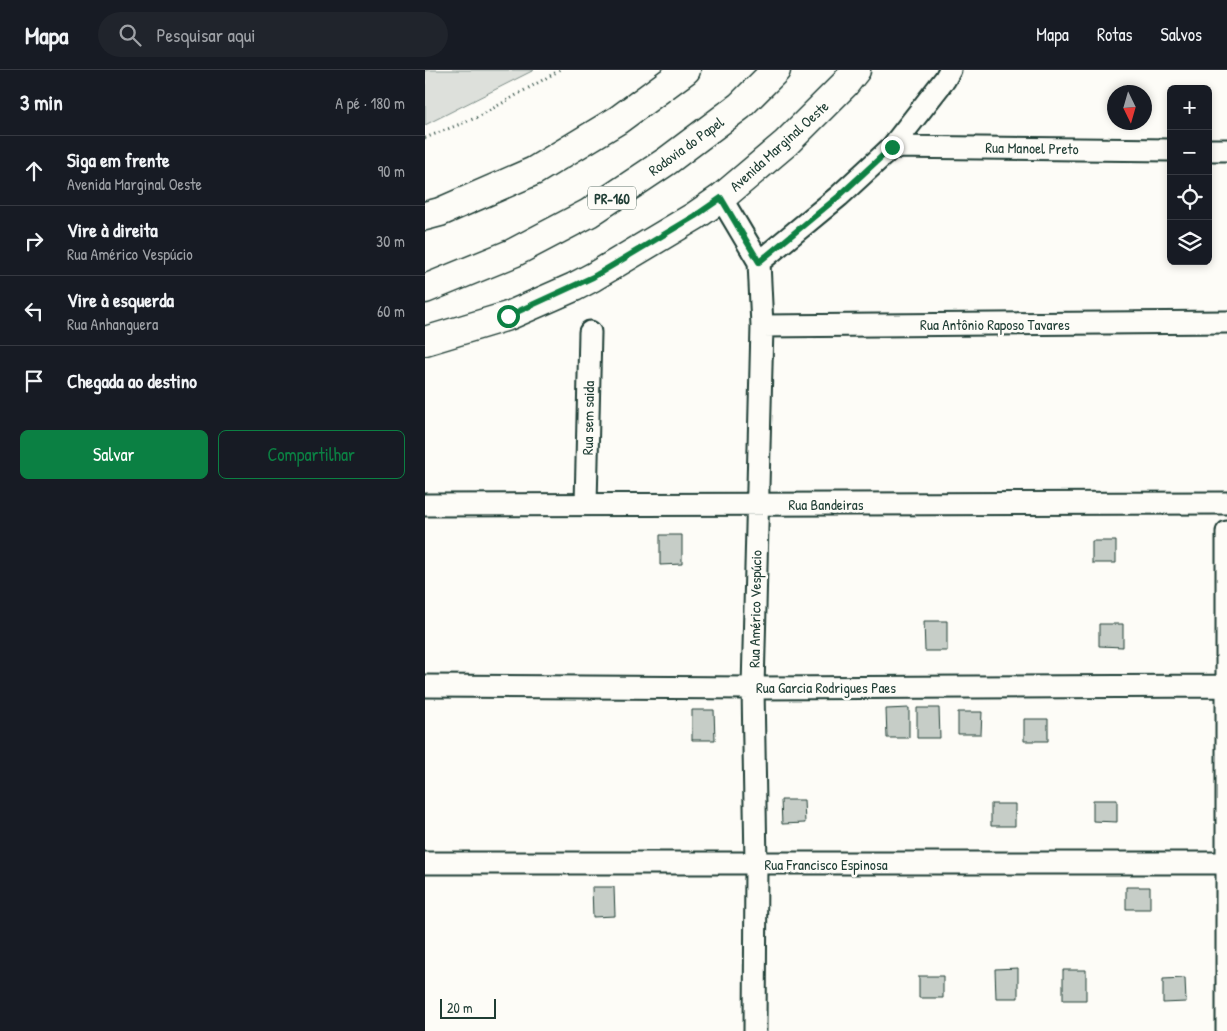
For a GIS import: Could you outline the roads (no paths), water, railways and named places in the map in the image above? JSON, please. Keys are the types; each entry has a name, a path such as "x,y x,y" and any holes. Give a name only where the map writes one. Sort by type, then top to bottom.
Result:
{"main road":[{"path":"425,216 440,212 534,171 618,120 686,70"},
{"name":"Rodovia do Papel","path":"425,289 513,253 589,213 667,161 740,106 776,70"},
{"name":"Avenida Marginal Oeste","path":"425,341 508,316 573,287 695,216 721,198 786,143 845,84 856,70"}],"street":[{"path":"759,262 839,196 892,147 950,70"},
{"name":"Rua Manoel Preto","path":"892,147 1167,150"},
{"path":"1212,150 1227,150"},
{"name":"Rua Américo Vespúcio","path":"721,198 759,262 762,326 753,688 756,864 755,1031"},
{"name":"Rua Antônio Raposo Tavares","path":"762,326 1227,322"},
{"name":"Rua sem saida","path":"586,504 590,332"},
{"name":"Rua Bandeiras","path":"425,505 1227,503"},
{"path":"1227,532 1227,1031"},
{"name":"Rua Garcia Rodrigues Paes","path":"425,686 753,688 1227,686"},
{"name":"Rua Francisco Espinosa","path":"425,863 1227,863"}]}
